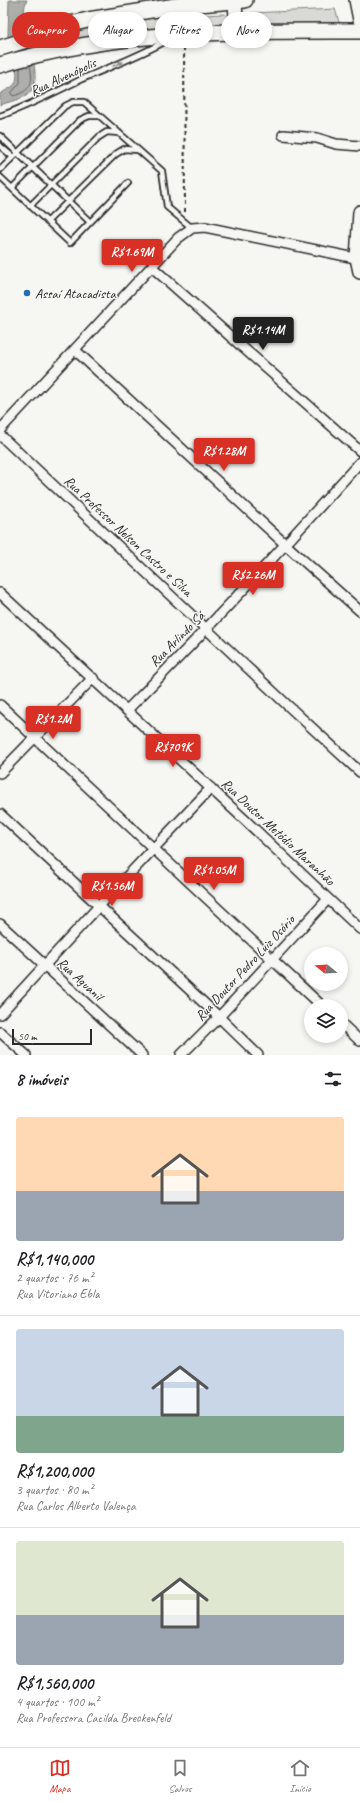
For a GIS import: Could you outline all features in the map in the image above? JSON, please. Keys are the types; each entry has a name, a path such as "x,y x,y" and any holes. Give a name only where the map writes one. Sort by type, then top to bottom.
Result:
{"main road":[{"path":"2,47 36,37 66,25 88,20 176,6 238,0"},
{"path":"272,31 360,32"},
{"path":"4,64 39,55 142,37 155,36"}],"street":[{"path":"237,12 238,0"},
{"path":"356,0 360,20"},
{"path":"283,135 317,138 336,144 360,146"},
{"path":"360,212 360,272"},
{"path":"0,430 178,238 192,228 205,227 359,258"},
{"path":"152,267 360,451"},
{"path":"75,350 286,545 360,610"},
{"name":"Rua Professor Nelson Castro e Silva","path":"0,435 360,772"},
{"name":"Rua Arlindo Sá","path":"127,710 207,629 286,545 360,462"},
{"name":"Rua Doutor Metódio Maranhão","path":"0,593 211,788 360,929"},
{"path":"0,773 93,678"},
{"path":"0,705 315,999"},
{"path":"0,1014 99,906 211,788"},
{"path":"0,814 258,1055"},
{"name":"Rua Doutor Pedro Luiz Osório","path":"181,1055 219,1017 328,900"},
{"name":"Rua Aguanil","path":"0,924 142,1055"},
{"path":"348,1030 360,1041"},
{"path":"0,1032 26,1055"}],"lane":[{"name":"Rua Alvenópolis","path":"0,116 155,48"},
{"path":"0,170 61,110 73,102 84,102 162,171 167,207 192,228"},
{"path":"12,188 80,120 88,116 100,116"},
{"path":"30,206 99,137 107,132 119,133"},
{"path":"0,136 90,222"},
{"path":"0,146 13,157"},
{"path":"47,222 116,154 124,149 138,150"},
{"path":"0,176 70,243 128,183"}],"path":[{"path":"180,48 185,214 192,228"}],"shaded area":[{"path":"335,9 340,25 272,26 272,12"},
{"path":"221,14 221,26 213,27 213,15"},
{"path":"147,18 155,18 155,30 147,30"},
{"path":"88,25 88,38 80,39 80,27"},
{"path":"13,48 42,48 0,59 0,52"}],"water":[{"path":"9,0 27,0 24,12 12,12 12,48 30,48 35,77 33,88 26,96 0,105 0,94 13,86 16,82 17,74 8,36"}],"place":[{"name":"Assaí Atacadista","path":"27,293"}]}
